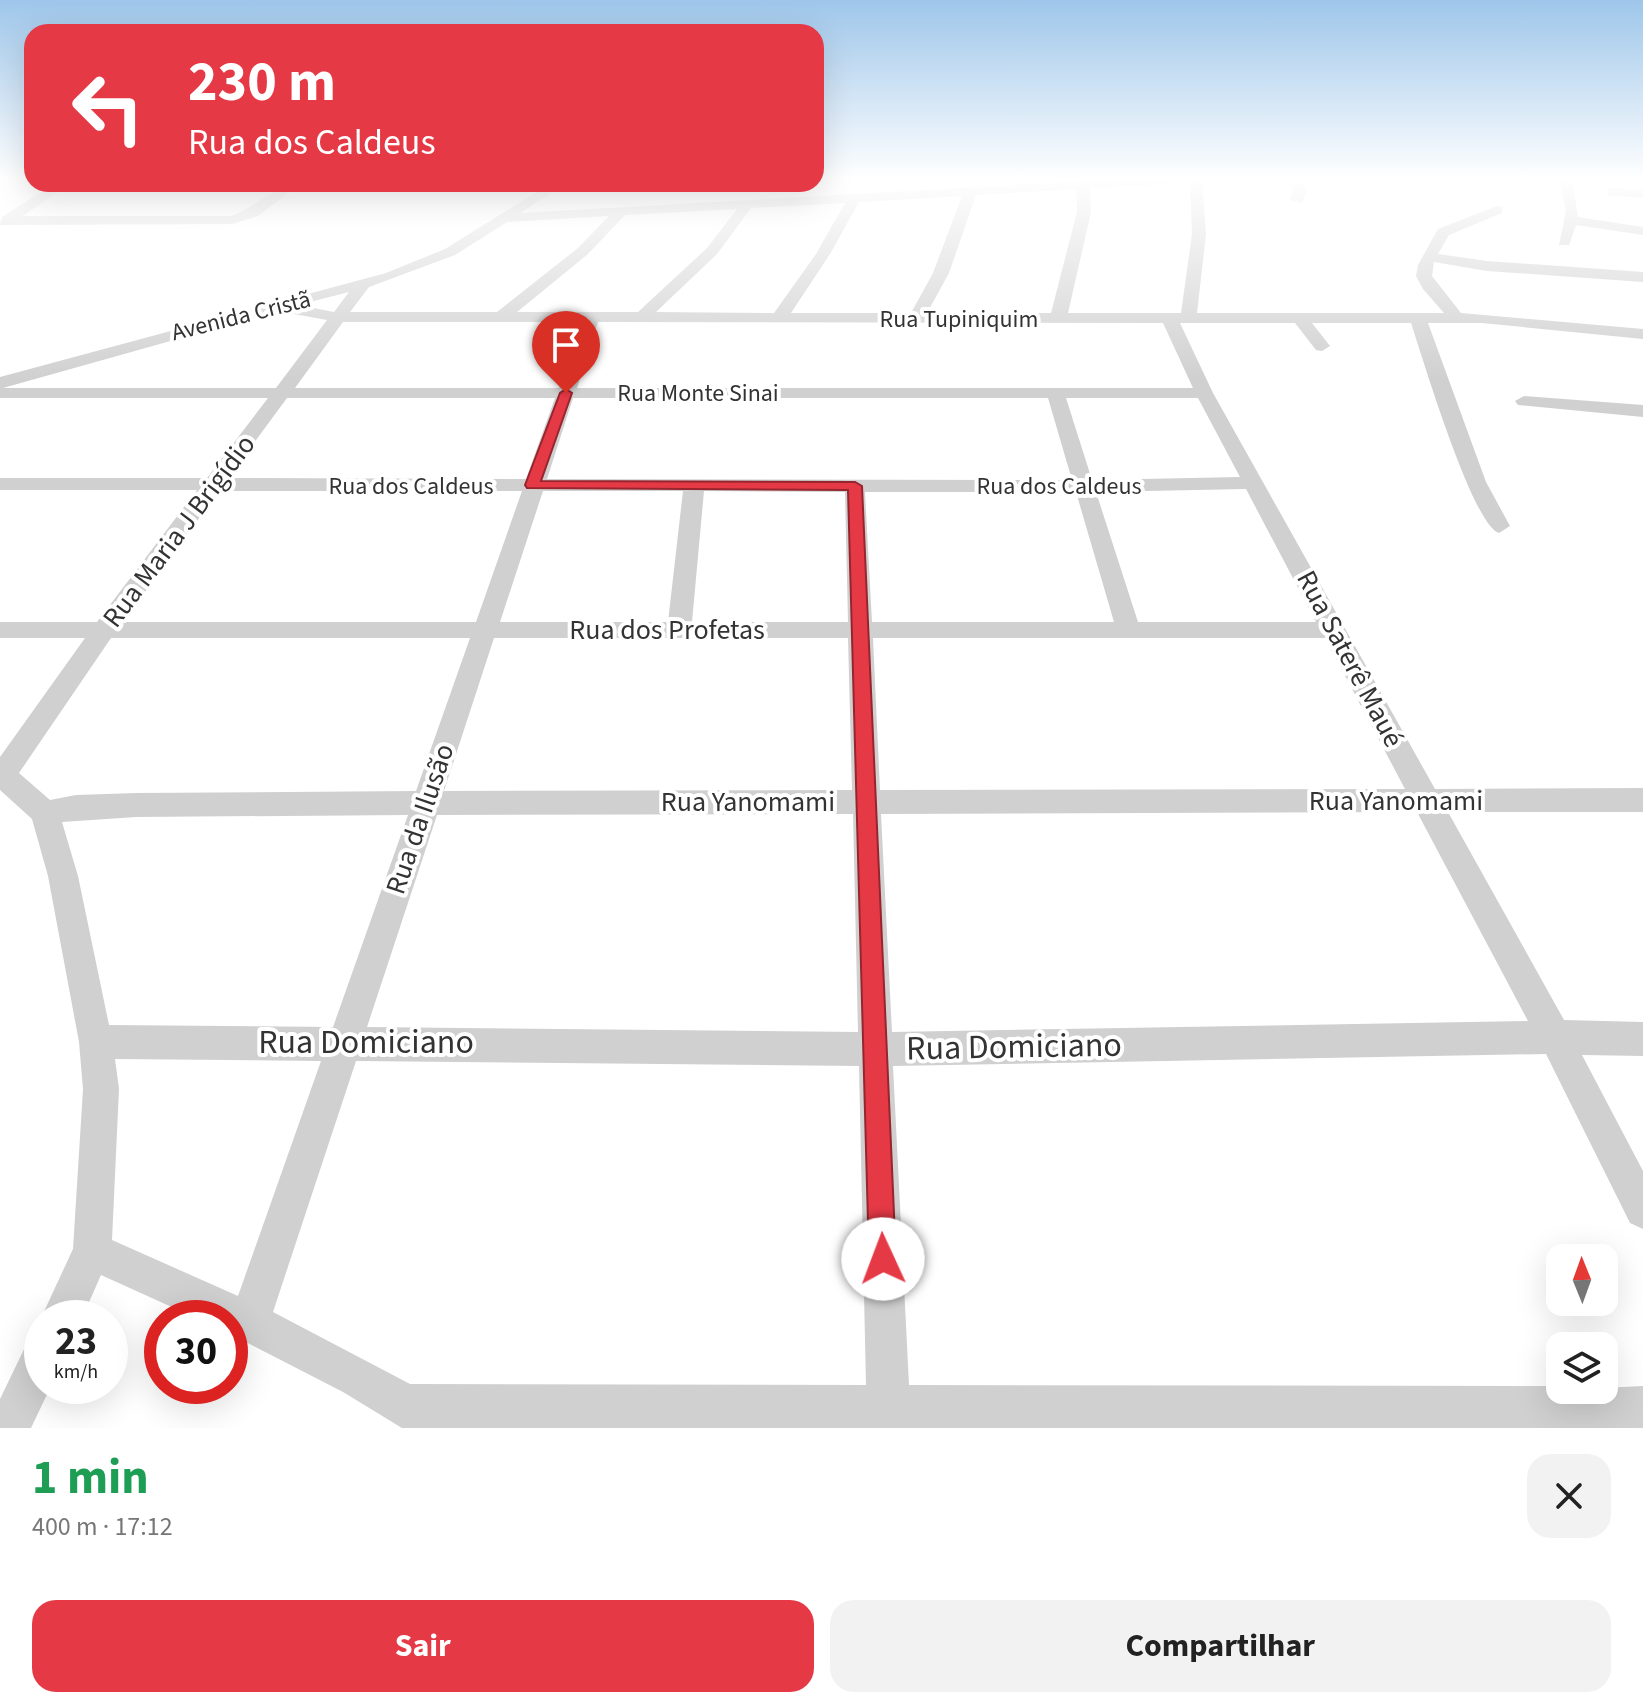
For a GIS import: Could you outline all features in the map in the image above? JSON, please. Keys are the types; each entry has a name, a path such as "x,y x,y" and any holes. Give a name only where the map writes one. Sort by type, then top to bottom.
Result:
{"street":[{"name":"Avenida Cristã","path":"0,383 362,285 459,247"},
{"path":"499,319 587,247"},
{"path":"642,317 715,247"},
{"path":"778,319 827,247"},
{"path":"916,318 941,273 950,247"},
{"path":"1058,319 1076,247"},
{"path":"1179,319 1196,247"},
{"path":"1433,247 1424,276 1457,318"},
{"path":"1430,257 1487,266 1643,277"},
{"name":"Rua Maria J Brigídio","path":"2,777 104,630 362,285"},
{"name":"Rua Tupiniquim","path":"276,306 337,317 499,319 1457,318 1643,334"},
{"name":"Rua da Ilusão","path":"250,1321 310,1153 344,1041 591,319"},
{"name":"Rua Saterê Maué","path":"1179,319 1204,393 1555,1037 1643,1210"},
{"path":"1301,319 1322,346"},
{"path":"1418,319 1476,482 1499,526"},
{"name":"Rua Monte Sinai","path":"0,393 1204,393"},
{"path":"1055,393 1129,630"},
{"path":"1524,401 1643,411"},
{"name":"Rua dos Caldeus","path":"0,484 1082,486 1255,483"},
{"path":"679,630 694,485"},
{"path":"855,486 888,1418"},
{"name":"Rua dos Profetas","path":"0,630 1335,630"},
{"path":"2,777 45,813 63,876 96,1042 101,1089 92,1251 69,1300"},
{"name":"Rua Yanomami","path":"45,813 76,807 136,805 1643,800"},
{"name":"Rua Domiciano","path":"96,1042 344,1041 875,1049 1555,1037 1643,1039"},
{"path":"92,1251 250,1321 407,1405 442,1428"},
{"path":"9,1428 24,1396"},
{"path":"407,1405 888,1418 1643,1408"}],"route":[{"path":"566,393 532,485 855,486 883,1259"}]}
